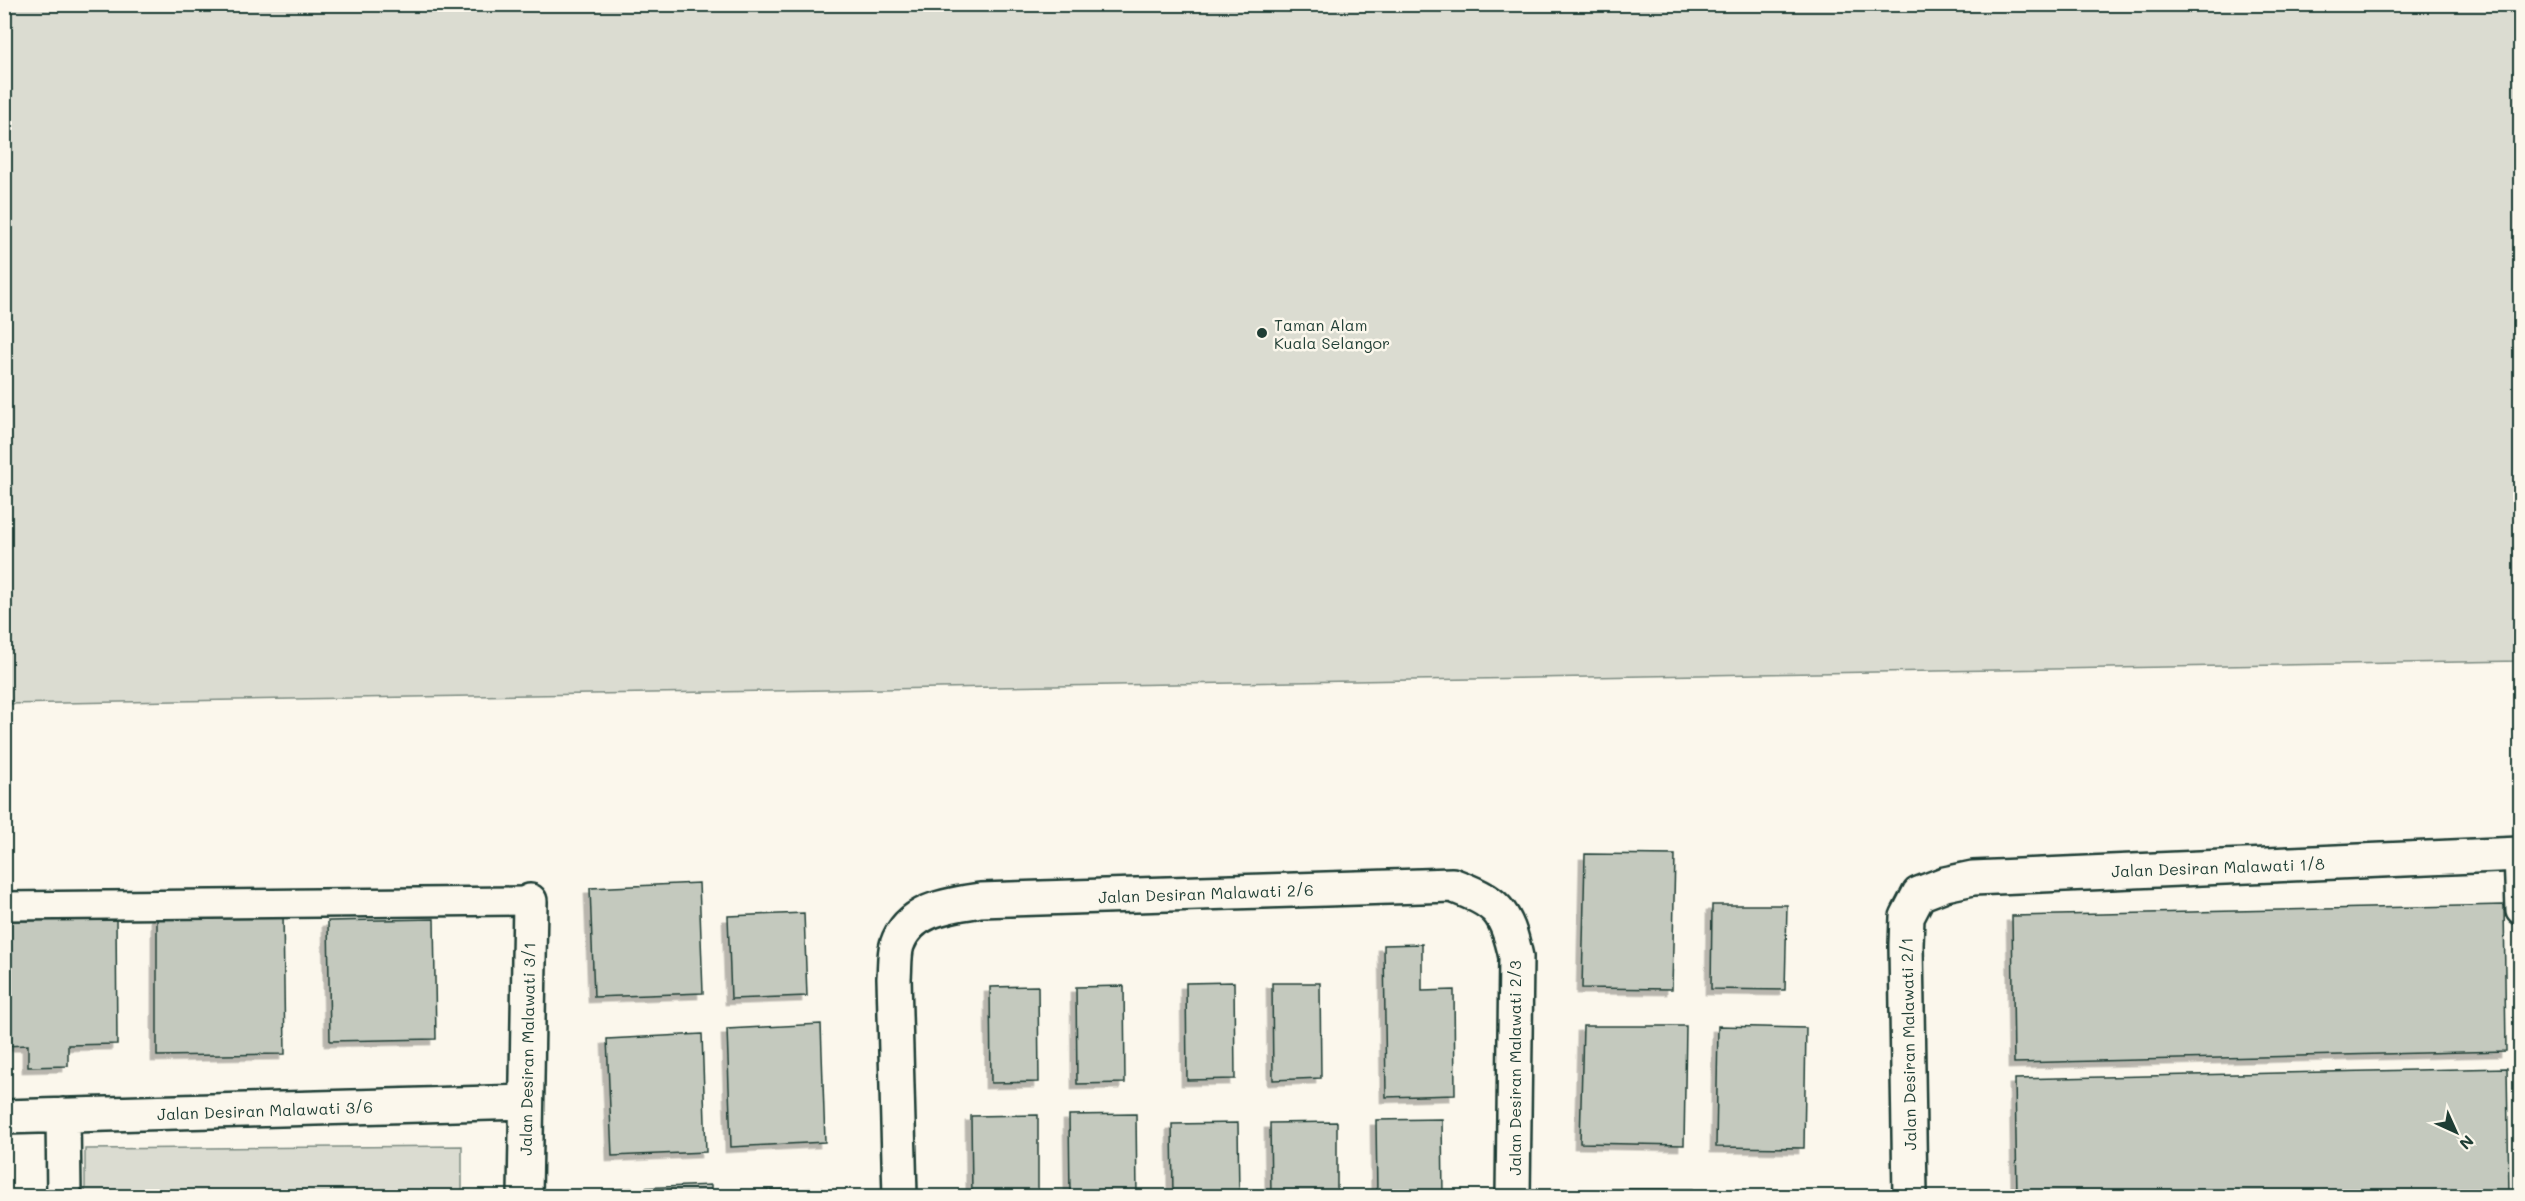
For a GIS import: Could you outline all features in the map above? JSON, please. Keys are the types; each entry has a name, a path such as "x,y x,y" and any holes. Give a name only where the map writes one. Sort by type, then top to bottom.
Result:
{"street":[{"name":"Jalan Desiran Malawati 1/8","path":"1919,894 1945,884 1972,878 2519,854"},
{"name":"Jalan Desiran Malawati 2/6","path":"900,1197 894,978 898,944 913,920 942,906 981,900 1452,885 1473,893 1497,907"},
{"name":"Jalan Desiran Malawati 2/1","path":"1910,1197 1906,945 1907,917 1919,894"},
{"name":"Jalan Desiran Malawati 3/1","path":"525,1197 530,901"},
{"name":"Jalan Desiran Malawati 2/3","path":"1497,907 1510,930 1516,957 1513,1197"},
{"name":"Jalan Desiran Malawati 3/6","path":"4,1117 525,1102"},
{"path":"63,1115 64,1197"}],"lane":[{"path":"2519,854 2520,910"},
{"path":"4,906 530,901"}],"shaded area":[{"name":"Taman Alam Kuala Selangor","path":"4,5 2520,5 2520,661 5,704"},
{"path":"462,1146 462,1196 85,1196 85,1149"}],"building":[{"path":"1585,854 1675,855 1672,989 1582,988"},
{"path":"699,883 703,993 594,997 590,888"},
{"path":"1712,905 1787,905 1785,990 1711,989"},
{"path":"2504,905 2506,1051 2014,1063 2012,916"},
{"path":"283,913 285,1054 157,1056 157,915"},
{"path":"804,913 807,996 731,999 728,916"},
{"path":"116,919 117,1044 68,1045 68,1066 28,1067 28,1045 4,1046 4,921"},
{"path":"434,919 436,1039 330,1041 328,921"},
{"path":"1422,944 1422,991 1454,990 1455,1095 1386,1097 1384,945"},
{"path":"1234,982 1235,1079 1187,1080 1186,983"},
{"path":"1272,983 1320,983 1321,1078 1273,1080"},
{"path":"1038,986 1039,1082 991,1083 990,987"},
{"path":"1124,986 1125,1083 1077,1084 1076,987"},
{"path":"821,1024 825,1142 731,1147 727,1029"},
{"path":"1583,1026 1686,1026 1684,1145 1580,1143"},
{"path":"1718,1026 1806,1028 1804,1148 1716,1147"},
{"path":"702,1034 706,1152 612,1156 607,1039"},
{"path":"2507,1068 2509,1196 2017,1196 2015,1079"},
{"path":"1136,1114 1137,1196 1070,1196 1069,1115"},
{"path":"1038,1115 1038,1196 972,1196 971,1116"},
{"path":"1442,1119 1443,1196 1377,1196 1376,1120"},
{"path":"1337,1122 1337,1196 1271,1196 1270,1123"},
{"path":"1238,1123 1239,1196 1173,1196 1172,1124"},
{"path":"711,1185 711,1196 617,1196 616,1189"},
{"path":"821,1188 821,1196 727,1196 727,1192"},
{"path":"1595,1189 1693,1189 1693,1196 1595,1196"},
{"path":"1716,1193 1808,1194 1808,1196 1716,1196"}],"place":[{"name":"Taman Alam Kuala Selangor","path":"1262,333"}]}
